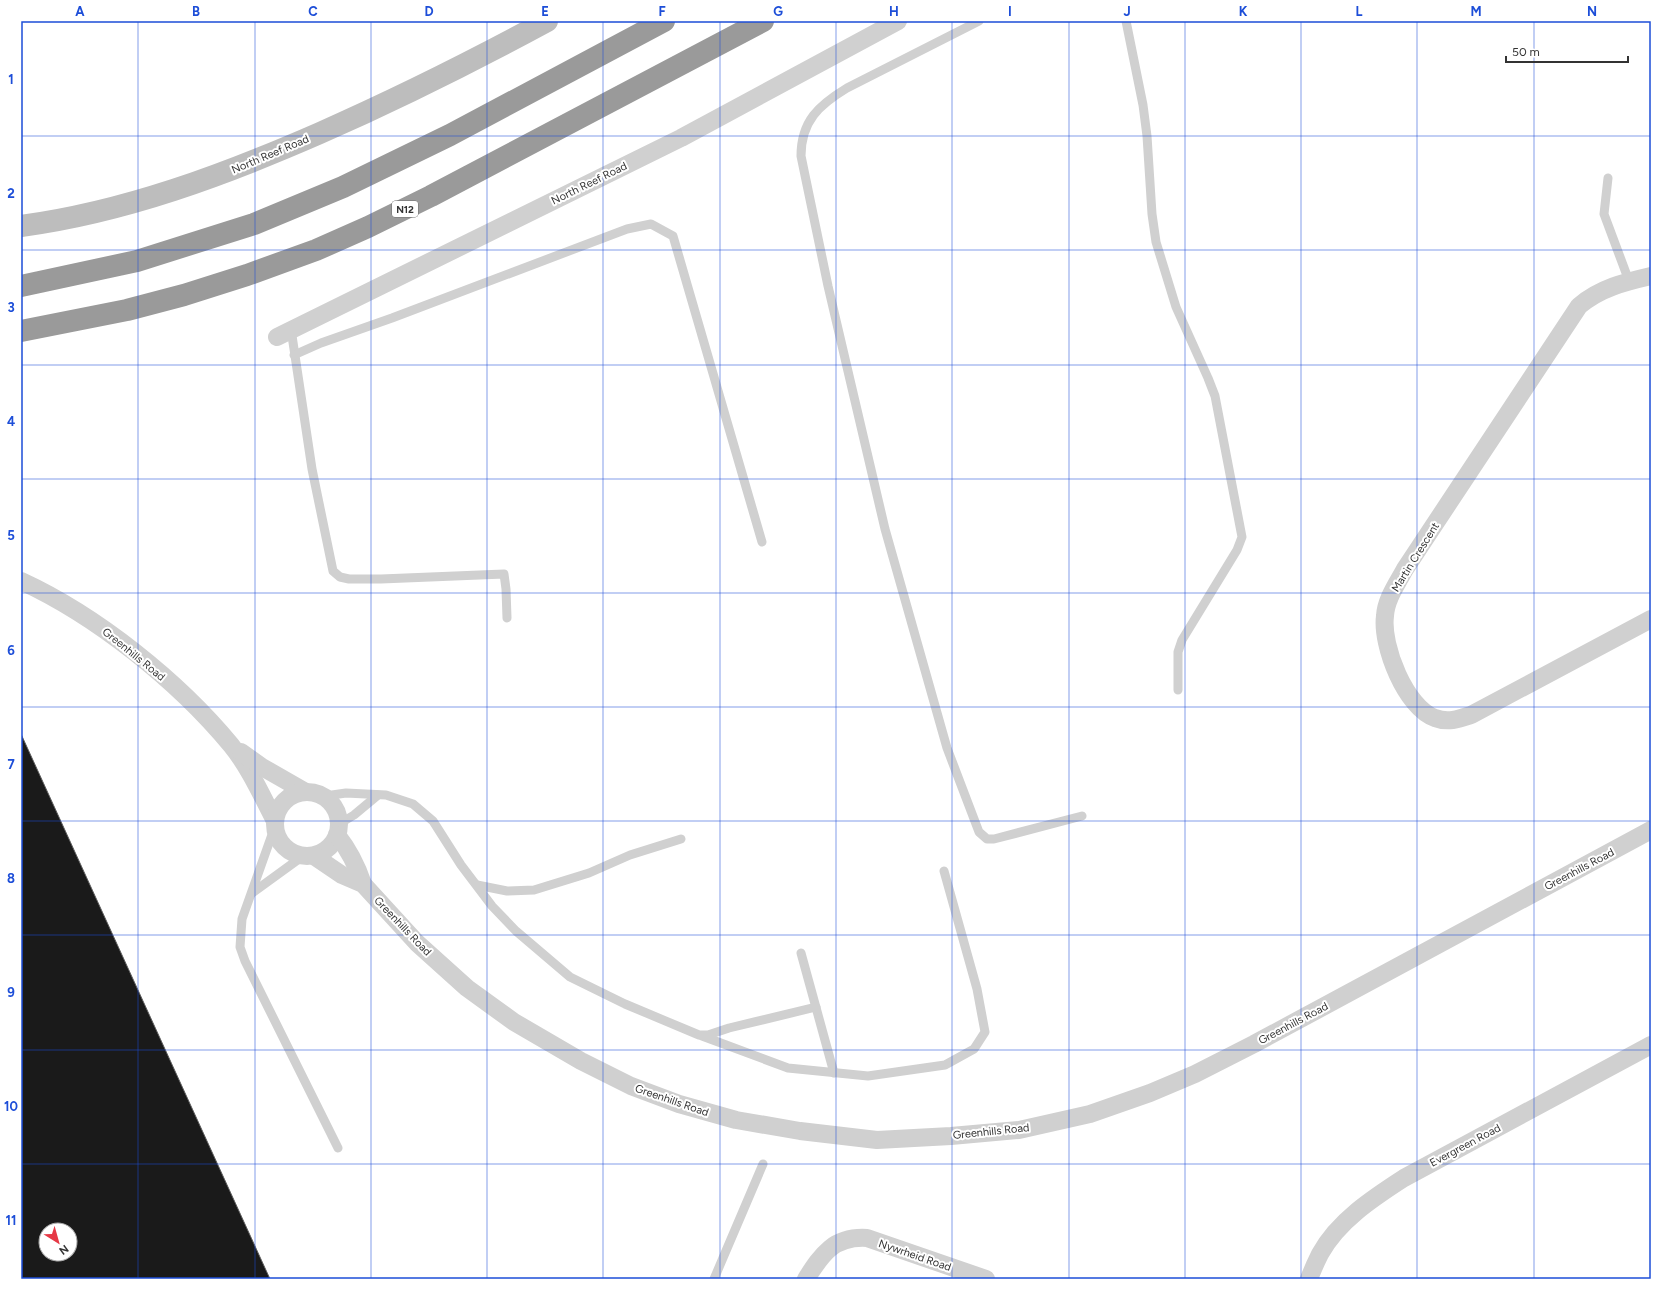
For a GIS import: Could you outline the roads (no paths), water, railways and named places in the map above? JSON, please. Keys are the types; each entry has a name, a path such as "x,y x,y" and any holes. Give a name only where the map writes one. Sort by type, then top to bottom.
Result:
{"highway":[{"path":"21,286 137,261 254,224 343,187 450,135 664,21"},
{"name":"N12","path":"21,331 127,310 176,297 247,275 316,250 368,227 431,196 763,21"}],"main road":[{"name":"North Reef Road","path":"21,226 52,222 103,210 189,185 265,157 366,112 489,52 547,21"}],"street":[{"name":"North Reef Road","path":"284,333 681,138 898,21"},
{"name":"Martin Crescent","path":"1651,276 1605,289 1589,297 1580,306 1405,569 1388,602 1385,617 1385,630 1394,666 1409,695 1418,708 1435,718 1454,720 1471,715 1651,619"},
{"name":"Greenhills Road","path":"21,581 34,587 91,621 140,657 192,703 232,746 250,773 274,824"},
{"name":"Greenhills Road","path":"232,746 262,767 304,791"},
{"path":"304,791 315,792 325,796 338,813 338,829 332,844 324,851 309,856 293,854 284,848 278,839 274,824 278,809 284,800 293,794 304,791"},
{"name":"Greenhills Road","path":"338,829 356,865 363,884 417,943 466,988 521,1026 581,1061 631,1086 679,1104 736,1120 800,1131 884,1140 1019,1130 1090,1114 1150,1093 1195,1074 1254,1044 1651,830"},
{"name":"Greenhills Road","path":"309,856 342,875 363,884"},
{"name":"Evergreen Road","path":"1309,1279 1321,1253 1334,1234 1353,1215 1381,1193 1404,1178 1651,1045"},
{"name":"Nywrheid Road","path":"806,1279 821,1256 833,1246 847,1239 867,1238 986,1279"}],"lane":[{"path":"979,21 847,88 826,101 816,111 806,129 801,147 801,156 828,286 885,529 947,748 978,832 987,839 994,839 1082,816"},
{"path":"1126,21 1143,106 1147,136 1152,214 1156,242 1176,307 1215,396 1242,537 1236,550 1182,640 1178,652 1178,690"},
{"path":"1608,178 1604,214 1629,281"},
{"path":"294,355 321,343 392,318 627,229 651,224 673,236 762,542"},
{"path":"284,333 294,355 312,469 333,571 340,577 348,579 504,574 506,578 507,618"},
{"path":"325,796 346,793 386,795 408,802 418,808 433,821 462,865 492,906 516,931 570,977 626,1004 788,1068 868,1076 945,1065 974,1049 985,1032 977,990 944,871"},
{"path":"338,829 378,795"},
{"path":"274,824 242,919 240,947 245,961 338,1148"},
{"path":"477,886 507,891 534,890 589,873 630,855 681,839"},
{"path":"252,893 309,856"},
{"path":"801,953 834,1072"},
{"path":"699,1034 708,1035 730,1028 816,1007"},
{"path":"714,1279 763,1164"}]}
